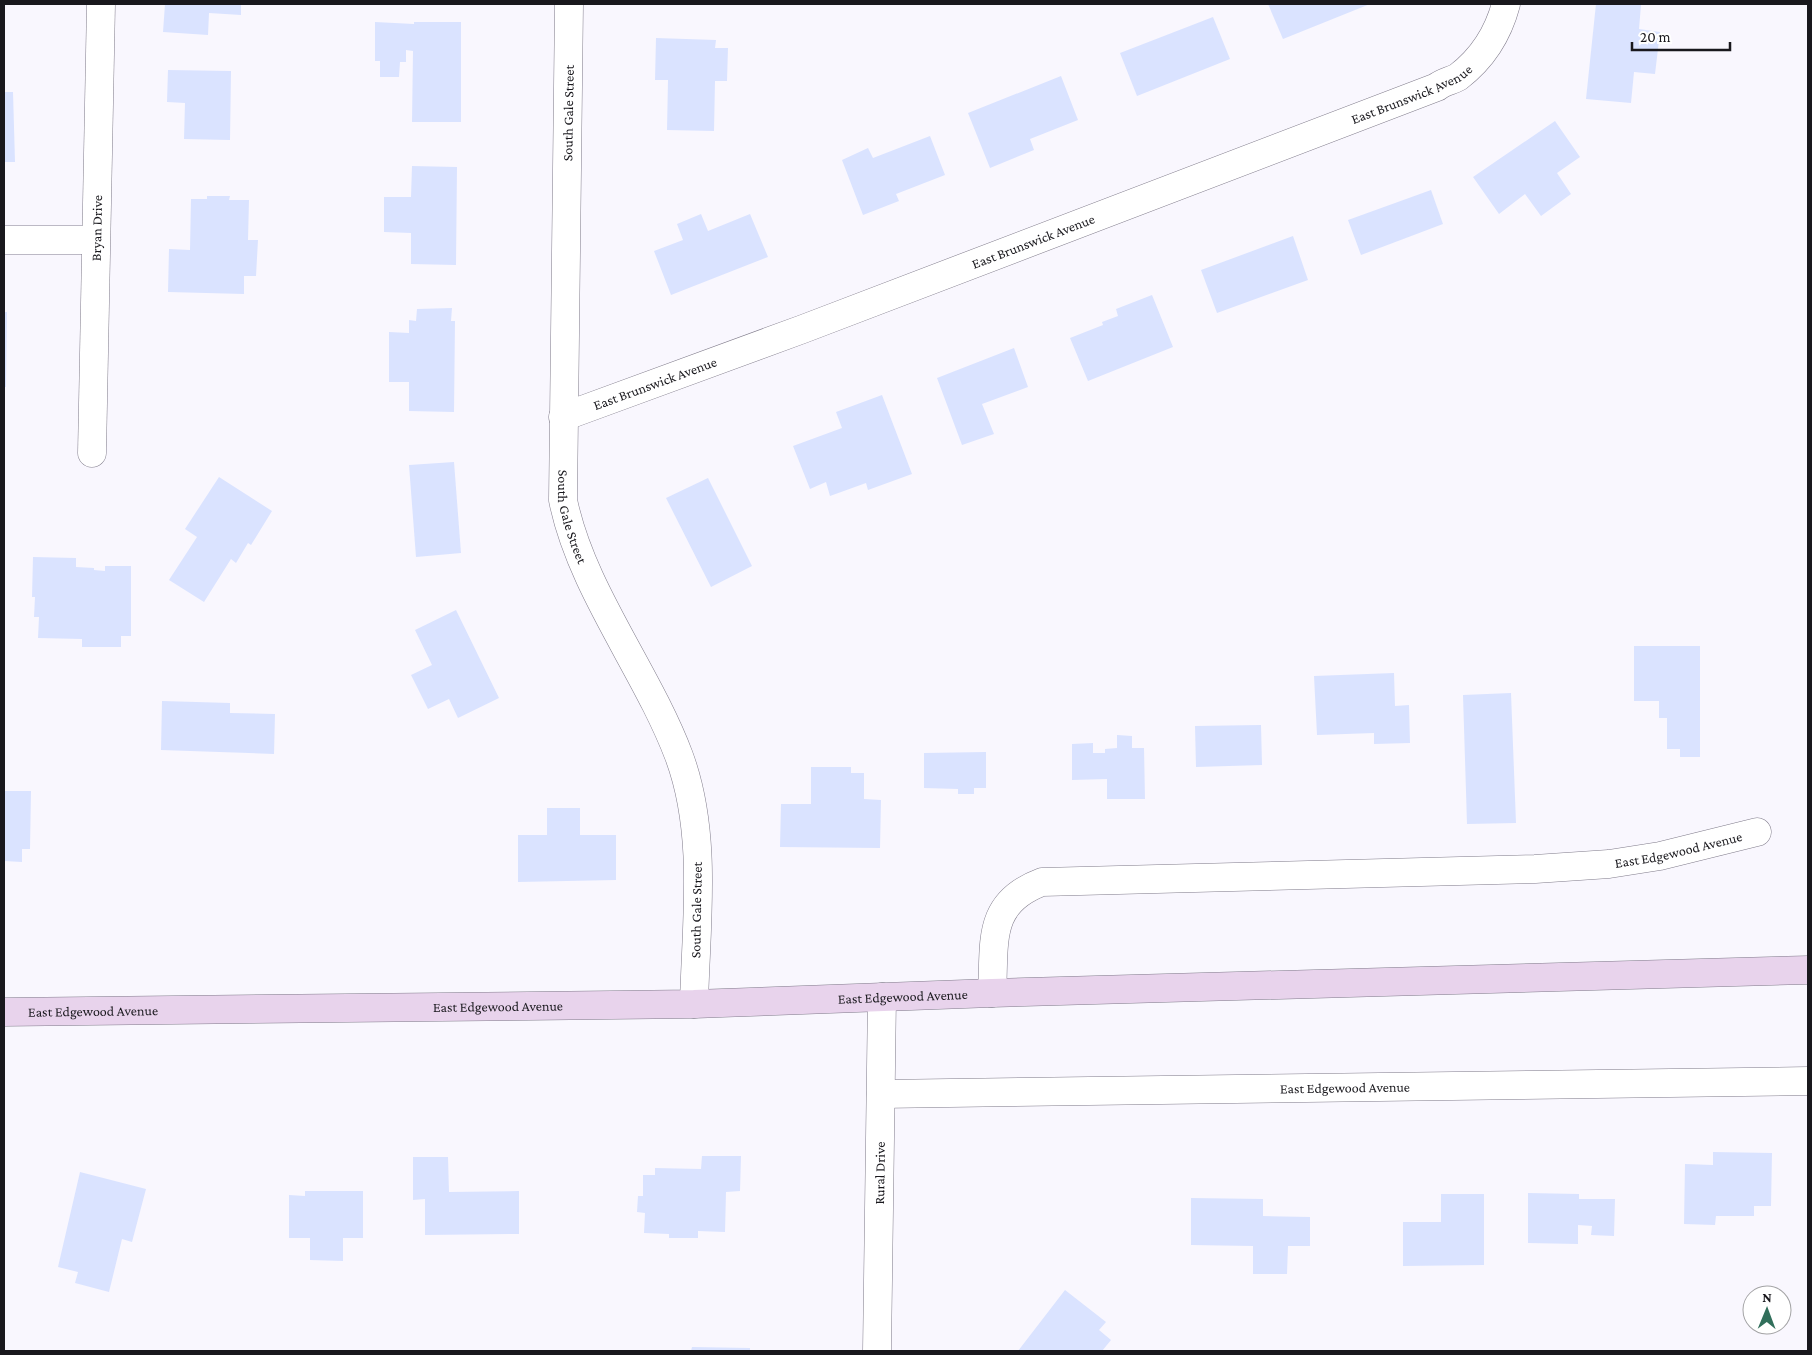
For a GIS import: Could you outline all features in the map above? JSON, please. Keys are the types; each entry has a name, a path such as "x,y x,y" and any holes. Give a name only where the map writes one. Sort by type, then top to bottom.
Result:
{"main road":[{"name":"East Edgewood Avenue","path":"4,1012 694,1004 992,993 1808,970"}],"street":[{"name":"Bryan Drive","path":"92,453 95,240 100,152 101,4"},
{"name":"South Gale Street","path":"570,4 563,500 574,542 673,744 691,801 698,854 694,1004"},
{"name":"East Brunswick Avenue","path":"563,417 803,330 1437,87 1456,78 1490,42 1502,21 1506,4"},
{"path":"4,240 95,240"},
{"name":"East Edgewood Avenue","path":"992,993 996,932 1002,913 1015,896 1028,887 1042,882 1535,869 1609,864 1702,847 1758,832"},
{"name":"Rural Drive","path":"877,1351 882,997"},
{"name":"East Edgewood Avenue","path":"881,1094 1808,1081"}],"building":[{"path":"165,4 241,4 241,15 209,13 208,35 163,32"},
{"path":"1268,4 1370,4 1283,39"},
{"path":"1596,4 1641,5 1639,29 1660,32 1655,74 1634,72 1631,103 1586,99"},
{"path":"1213,17 1230,59 1137,96 1120,53"},
{"path":"375,22 414,24 414,22 461,22 461,122 412,122 413,51 406,50 406,62 400,62 399,77 380,77 380,61 375,61"},
{"path":"656,38 716,40 715,48 728,48 727,81 715,81 714,131 667,130 668,80 655,80"},
{"path":"168,70 231,71 230,140 184,139 185,103 167,102"},
{"path":"1061,76 1078,120 1030,139 1034,150 990,168 968,113"},
{"path":"4,92 13,92 15,162 4,162"},
{"path":"1555,121 1580,157 1557,173 1571,194 1541,216 1525,194 1499,214 1473,177"},
{"path":"930,136 945,175 896,194 899,201 863,215 842,160 868,148 873,158"},
{"path":"412,166 457,167 456,265 411,264 411,233 384,232 384,197 411,197"},
{"path":"1431,190 1443,224 1361,255 1348,220"},
{"path":"207,196 230,196 229,200 249,200 248,240 258,240 256,276 244,276 244,294 168,292 169,249 190,250 191,199 207,199"},
{"path":"701,214 708,231 750,214 768,257 671,295 654,251 683,240 677,224"},
{"path":"1293,236 1308,280 1217,313 1201,270"},
{"path":"1152,295 1173,347 1088,381 1070,338 1103,325 1102,322 1118,316 1116,309"},
{"path":"452,308 451,321 455,321 454,412 409,411 409,382 389,382 389,332 409,333 409,320 416,321 417,309"},
{"path":"4,312 7,312 6,387 4,387"},
{"path":"1014,348 1028,387 982,404 994,434 962,445 937,378"},
{"path":"882,395 912,474 868,490 866,483 830,496 826,482 810,489 793,446 842,428 836,412"},
{"path":"454,462 461,553 416,557 409,465"},
{"path":"219,477 272,511 251,545 248,543 236,563 231,559 204,602 169,580 197,537 185,529"},
{"path":"708,478 752,566 711,587 666,498"},
{"path":"33,557 76,558 76,567 94,568 94,570 105,571 105,566 131,566 131,636 121,636 121,647 82,647 82,639 38,638 39,617 34,617 35,597 32,597"},
{"path":"456,610 499,698 458,718 449,699 428,709 411,675 432,665 415,630"},
{"path":"1634,646 1700,646 1700,757 1680,757 1680,749 1667,749 1667,718 1659,718 1659,701 1634,701"},
{"path":"1394,673 1395,706 1409,705 1410,743 1374,744 1374,733 1317,735 1314,676"},
{"path":"1511,693 1516,823 1467,824 1463,695"},
{"path":"162,701 230,703 230,713 275,714 274,754 161,750"},
{"path":"1261,725 1262,765 1196,767 1195,726"},
{"path":"1117,735 1132,736 1132,748 1144,748 1145,799 1107,799 1107,779 1072,780 1072,744 1093,743 1093,753 1105,753 1105,749 1117,748"},
{"path":"986,752 986,788 974,788 974,794 958,794 958,789 924,788 924,753"},
{"path":"811,767 851,767 851,773 864,773 864,799 881,800 880,848 780,847 781,804 811,804"},
{"path":"4,791 31,791 30,849 22,849 22,862 4,861"},
{"path":"547,808 580,808 580,835 616,835 616,880 518,882 518,835 547,835"},
{"path":"1713,1152 1772,1153 1771,1206 1754,1206 1754,1216 1716,1216 1715,1225 1684,1224 1685,1164 1713,1165"},
{"path":"702,1156 741,1156 740,1191 726,1192 725,1232 698,1231 698,1238 669,1238 669,1234 644,1233 645,1213 637,1212 638,1196 643,1196 643,1175 655,1175 655,1168 701,1169"},
{"path":"413,1157 448,1157 449,1192 519,1191 519,1234 425,1235 425,1199 413,1200"},
{"path":"80,1172 146,1189 132,1242 122,1239 109,1292 75,1283 78,1272 58,1267"},
{"path":"305,1191 363,1191 363,1238 343,1238 343,1261 310,1260 310,1238 289,1238 289,1195 305,1196"},
{"path":"1528,1193 1579,1194 1579,1199 1615,1199 1614,1236 1591,1235 1592,1226 1578,1225 1578,1244 1528,1243"},
{"path":"1441,1194 1484,1194 1484,1265 1403,1266 1403,1222 1441,1222"},
{"path":"1191,1198 1263,1199 1263,1216 1310,1217 1310,1246 1288,1246 1287,1274 1253,1274 1253,1246 1191,1245"},
{"path":"1065,1290 1106,1322 1099,1330 1111,1340 1102,1351 1018,1351"},
{"path":"692,1347 750,1348 750,1351 691,1351"}]}
